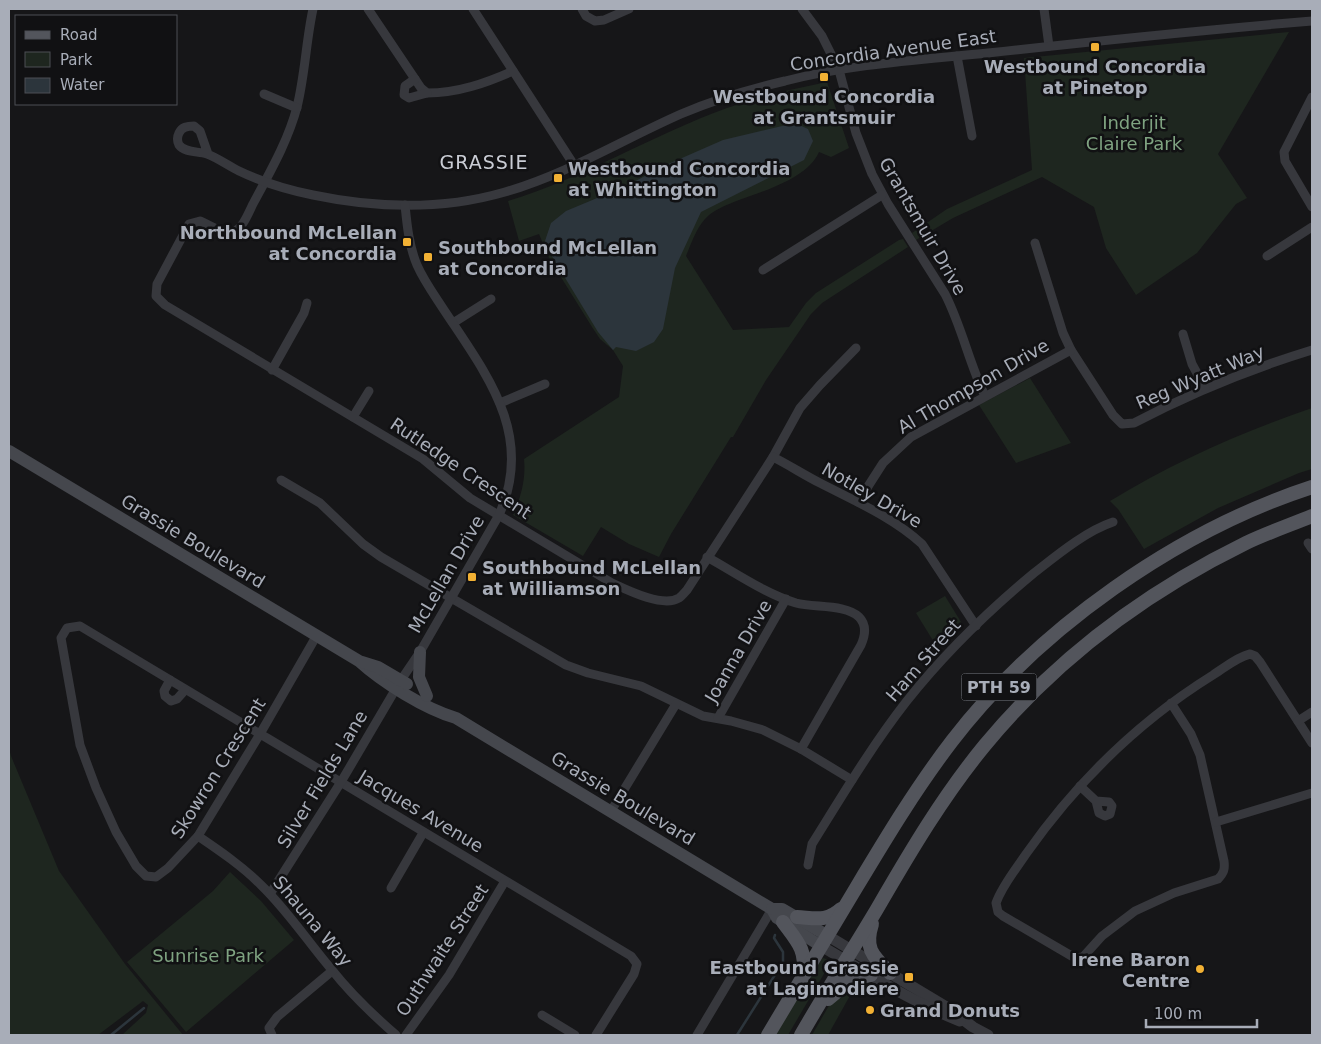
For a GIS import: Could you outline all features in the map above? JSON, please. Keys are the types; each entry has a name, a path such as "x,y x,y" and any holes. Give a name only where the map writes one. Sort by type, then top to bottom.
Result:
{"main road":[{"name":"Grassie Boulevard","path":"9,451 359,660 378,667 439,713 456,718"},
{"name":"PTH 59","path":"768,1035 910,799 954,739 1000,686 1047,641 1114,588 1182,545 1264,504 1312,487"},
{"name":"PTH 59","path":"801,1035 923,832 956,782 1002,726 1048,678 1094,638 1159,591 1247,543 1312,516"},
{"path":"420,652 419,677 427,696"},
{"name":"Grassie Boulevard","path":"399,684 427,696 444,706 456,718 772,909 777,918 783,922 824,941"},
{"path":"797,917 825,919 833,916 855,890"},
{"name":"Grassie Boulevard","path":"772,909 782,908 797,917 824,941"},
{"path":"877,908 868,940 869,946 874,956 890,973"},
{"path":"783,922 801,947 804,955 800,982"},
{"path":"814,1013 847,982 856,977 871,975"}],"street":[{"path":"265,182 292,125 301,88 313,9"},
{"path":"368,9 414,79 428,93"},
{"path":"473,9 574,164"},
{"path":"582,9 586,16 594,21 604,20 629,9"},
{"name":"Grantsmuir Drive","path":"802,9 822,36 838,70 856,133 882,195 952,308 971,364 985,396"},
{"path":"1044,9 1048,46"},
{"name":"Concordia Avenue East","path":"208,154 231,168 265,182 321,196 359,203 405,205 458,201 502,193 543,179 712,102 783,81 838,70 957,56 1312,20"},
{"path":"957,56 972,136"},
{"path":"414,79 405,86 404,95 409,98 428,93 465,88 491,81 514,71"},
{"path":"264,94 296,108"},
{"path":"1312,97 1284,152 1285,161 1312,207"},
{"name":"Rutledge Crescent","path":"265,182 236,231 222,232 200,221 189,224 156,284 156,296 165,305 423,459 458,490 612,583 647,598 670,601 678,598 687,590 773,456 800,408 856,348"},
{"path":"763,270 882,195"},
{"name":"McLellan Drive","path":"399,684 452,598 499,515 511,477 512,456 511,436 492,385 417,265 408,231 405,205"},
{"path":"1267,256 1312,227"},
{"name":"Reg Wyatt Way","path":"1036,243 1063,333 1071,350 1113,416 1122,424 1134,423 1205,388 1250,370 1312,350"},
{"path":"453,323 491,299"},
{"path":"272,370 304,313 307,303"},
{"path":"1183,334 1192,364 1205,388"},
{"name":"Al Thompson Drive","path":"858,502 883,463 902,444 932,424 1071,350"},
{"path":"500,403 545,384"},
{"path":"353,417 368,391"},
{"name":"Notley Drive","path":"773,456 817,482 858,502 912,535 922,544 976,626"},
{"path":"281,480 320,503 363,544 381,557 566,665 588,673 641,686 703,716 763,730 801,748 852,780"},
{"name":"Ham Street","path":"808,865 812,844 852,780 906,703 956,644 1009,594 1050,560 1100,526 1113,522"},
{"path":"708,557 760,587 786,599 811,606 845,610 859,617 863,622 865,629 861,645 801,748"},
{"name":"Joanna Drive","path":"718,718 786,599"},
{"name":"Jacques Avenue","path":"67,628 80,626 630,956 637,964 634,974 596,1035"},
{"name":"Skowron Crescent","path":"67,628 61,638 80,745 96,788 116,832 136,866 146,876 156,877 168,868 198,836 317,635"},
{"path":"1171,703 1191,734 1200,755 1225,869 1218,879 1174,893 1135,911 1102,936 1083,957 1075,958 1003,916 996,907 998,897 1050,821 1080,786 1127,739 1171,703 1240,658 1250,654 1255,656 1260,662 1312,743"},
{"path":"170,680 164,691 165,696 171,701 177,699 185,690"},
{"name":"Silver Fields Lane","path":"270,894 341,782 399,684"},
{"path":"611,811 676,704"},
{"path":"1298,721 1312,712"},
{"path":"1080,786 1096,801"},
{"path":"1216,822 1312,793"},
{"path":"391,888 424,833"},
{"name":"Shauna Way","path":"198,836 231,859 270,894 332,971 365,1007 396,1035"},
{"name":"Outhwaite Street","path":"406,1035 449,975 506,881"},
{"path":"698,1035 772,909"},
{"name":"Grassie Boulevard","path":"824,941 849,955 890,973 948,1008 973,1027"},
{"name":"Grassie Boulevard","path":"849,955 871,975 944,1015 988,1035"},
{"path":"272,1035 269,1028 276,1017 332,971"},
{"path":"542,1015 575,1035"}],"green space":[{"name":"Inderjit Claire Park","path":"1289,32 1218,154 1247,198 1236,204 1197,253 1136,295 1106,248 1094,207 1042,177 953,218 916,240 912,233 947,209 1032,170 1024,58"},
{"path":"827,82 849,148 831,157 819,152 805,169 795,176 772,188 712,213 699,227 686,256 733,330 789,327 806,303 816,293 899,240 903,239 908,247 822,303 811,314 766,380 733,437 731,437 671,534 659,557 629,544 601,527 583,556 513,515 522,488 524,459 619,397 623,366 613,350 600,339 592,327 549,258 539,234 519,241 508,201 564,181 727,108 764,96"},
{"path":"1030,378 1071,443 1016,463 979,405"},
{"path":"1312,408 1312,469 1218,508 1144,549 1118,509 1110,501 1159,473 1208,449 1259,427"},
{"path":"945,596 961,622 937,647 916,613"},
{"path":"9,748 59,871 125,964 183,1035 122,1035 146,1013 148,1005 143,1001 98,1035 9,1035"},
{"name":"Sunrise Park","path":"230,872 261,901 294,940 186,1032 127,962 213,891"},
{"path":"823,958 829,960 828,967 788,1035 773,1035 819,961"},
{"path":"857,983 828,1035 812,1035 831,1002"}],"water":[{"path":"795,123 808,129 813,141 804,160 701,212 675,268 663,329 654,342 636,351 616,347 613,350 598,332 550,253 545,241 551,223 566,211 626,186 666,165 723,140"}],"waterway":[{"path":"737,1035 783,962 783,952 774,938 775,935"},
{"path":"111,1035 144,1008"}],"place":[{"name":"Westbound Concordia at Pinetop","path":"1095,47"},
{"name":"Westbound Concordia at Grantsmuir","path":"824,77"},
{"name":"Westbound Concordia at Whittington","path":"558,178"},
{"name":"Northbound McLellan at Concordia","path":"407,242"},
{"name":"Southbound McLellan at Concordia","path":"428,257"},
{"name":"Southbound McLellan at Williamson","path":"472,577"},
{"name":"Irene Baron Centre","path":"1200,969"},
{"name":"Eastbound Grassie at Lagimodiere","path":"909,977"},
{"name":"Grand Donuts","path":"870,1010"}],"district":[{"name":"GRASSIE","path":"484,162"}]}
